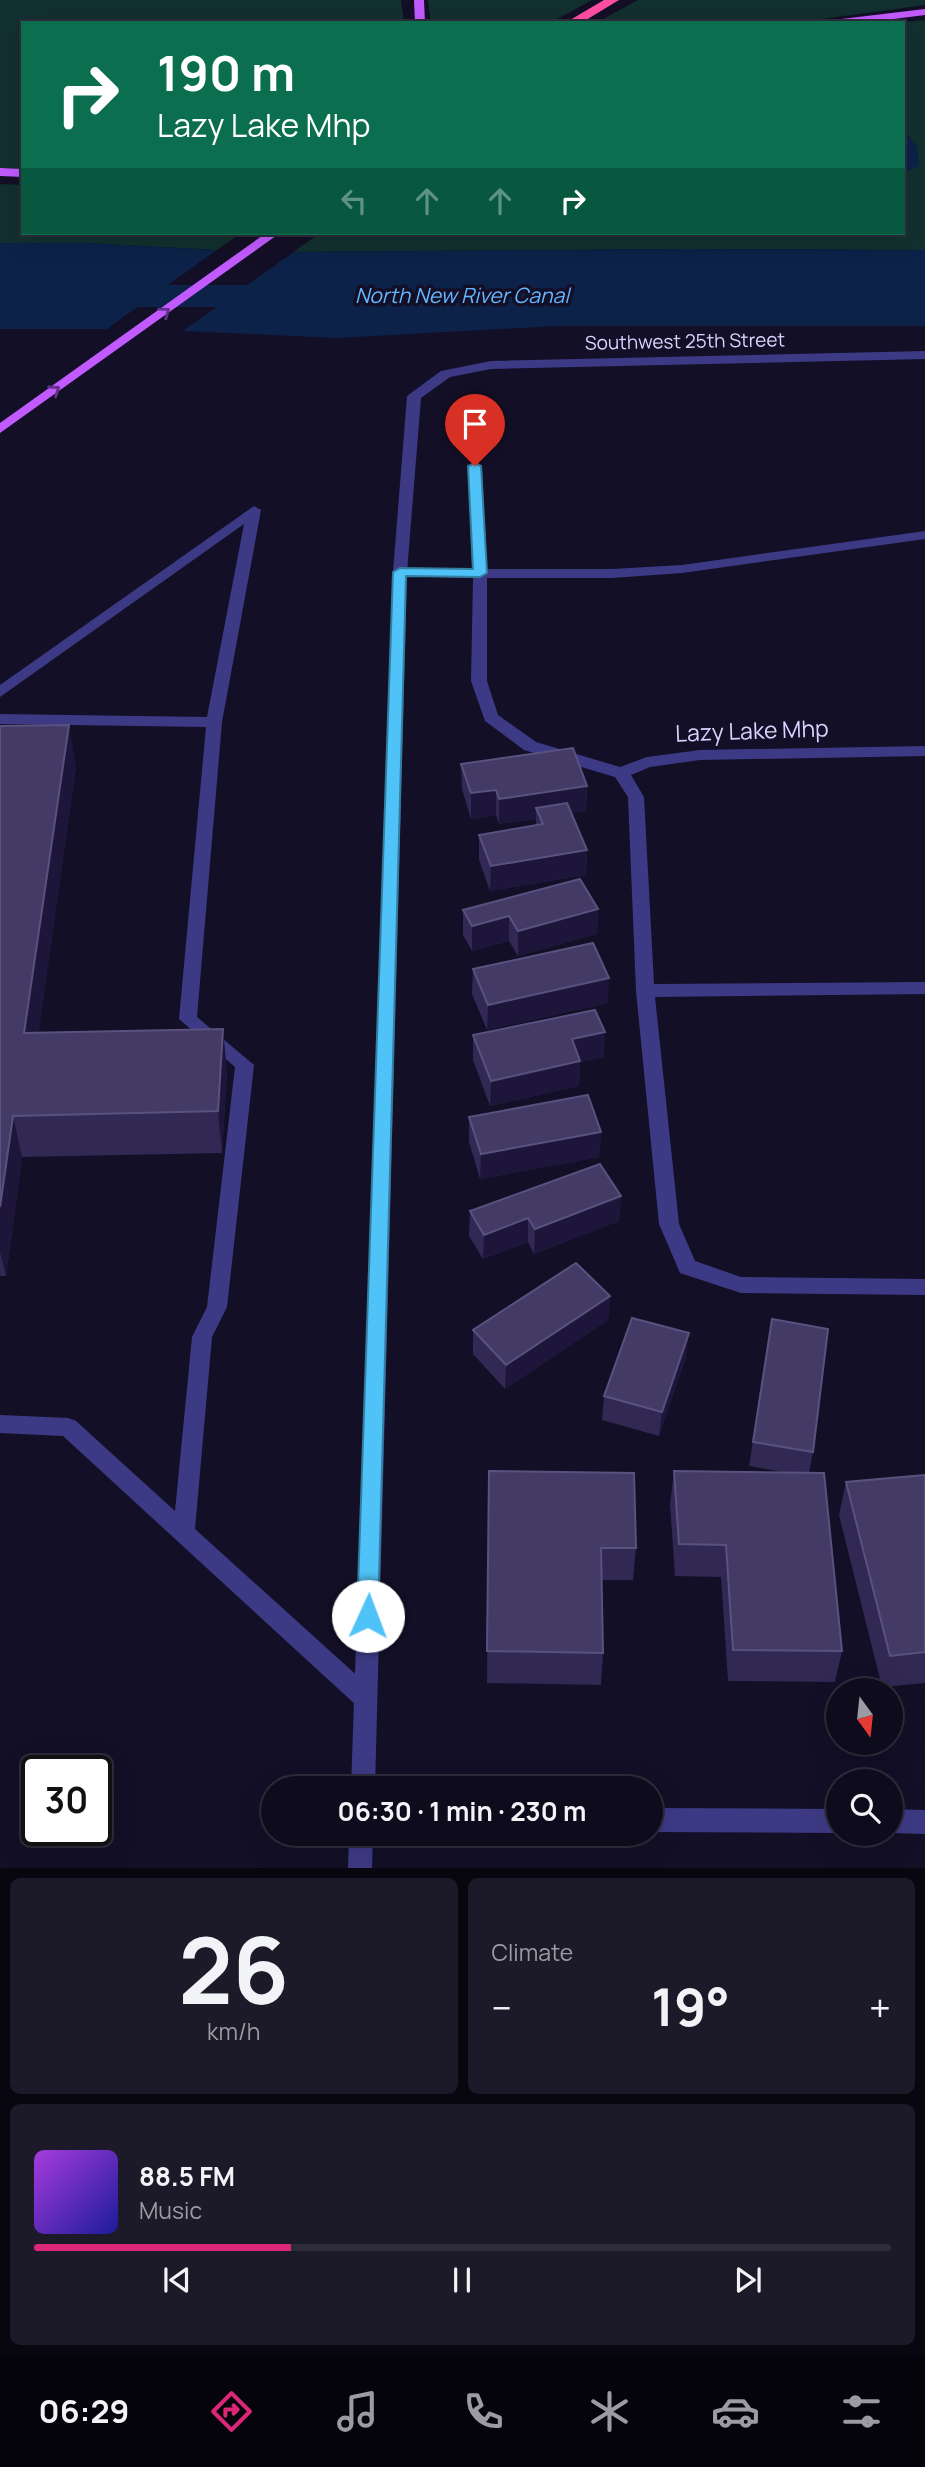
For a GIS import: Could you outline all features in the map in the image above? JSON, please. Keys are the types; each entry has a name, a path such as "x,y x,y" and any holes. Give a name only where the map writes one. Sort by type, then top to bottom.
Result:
{"highway":[{"path":"574,21 613,0"}],"main road":[{"path":"419,0 420,21"},
{"path":"850,21 925,12"},
{"path":"0,172 21,173"},
{"path":"0,429 271,235"}],"street":[{"name":"Southwest 25th Street","path":"400,572 414,396 446,374 491,365 925,355"},
{"path":"475,466 480,573 479,681 491,717 530,746 621,773 636,797 645,991 670,1224 687,1267 741,1285 925,1287"},
{"path":"0,692 254,510 214,722 188,1019 245,1065 217,1307 202,1337 184,1530"},
{"path":"363,1776 400,572 624,573 671,570 863,541 925,535"},
{"path":"0,719 214,722"},
{"name":"Lazy Lake Mhp","path":"621,773 647,762 700,755 925,751"},
{"path":"645,991 925,988"},
{"path":"0,1424 68,1427 184,1530 365,1698"},
{"path":"663,1820 826,1821"},
{"path":"903,1821 925,1822"},
{"path":"360,1868 361,1846"}],"green space":[{"path":"0,0 401,0 404,21 21,21 21,169 0,168"},
{"path":"428,0 592,0 554,21 431,21"},
{"path":"638,0 925,0 925,5 807,21 600,21"},
{"path":"925,20 925,250 293,252 317,235 905,235 905,172 919,165 917,147 905,132 905,22"},
{"path":"0,184 21,185 21,235 238,235 217,250 86,243 0,243"}],"water":[{"path":"905,132 917,147 919,166 905,172"},
{"path":"0,243 86,243 217,250 107,329 0,329"},
{"path":"925,250 925,326 558,326 338,338 182,331 293,252"}],"pier":[{"path":"220,248 219,253 109,332 102,333"},
{"path":"291,249 298,249 180,333 180,328"}],"building":[{"path":"69,725 24,1033 223,1029 218,1111 13,1116 0,1207 0,726"},
{"path":"573,748 587,786 499,799 496,790 471,793 461,764"},
{"path":"567,803 587,850 491,866 479,835 543,824 536,808"},
{"path":"580,879 598,909 518,931 509,916 472,926 463,910"},
{"path":"593,943 609,978 488,1005 473,969"},
{"path":"595,1010 605,1032 572,1039 580,1061 491,1081 473,1035"},
{"path":"588,1095 601,1132 481,1154 469,1117"},
{"path":"600,1164 621,1196 535,1229 528,1218 484,1235 470,1211"},
{"path":"576,1263 610,1296 506,1365 473,1330"},
{"path":"632,1318 689,1333 662,1412 604,1396"},
{"path":"772,1319 828,1329 813,1452 753,1442"},
{"path":"489,1471 634,1473 636,1548 601,1548 603,1653 487,1651"},
{"path":"674,1471 824,1473 842,1651 733,1650 726,1545 679,1544"},
{"path":"925,1475 925,1652 890,1656 846,1482"}],"waterway":[{"name":"North New River Canal","path":"0,296 297,296"}],"route":[{"path":"368,1616 400,572 480,573 475,466"}]}
